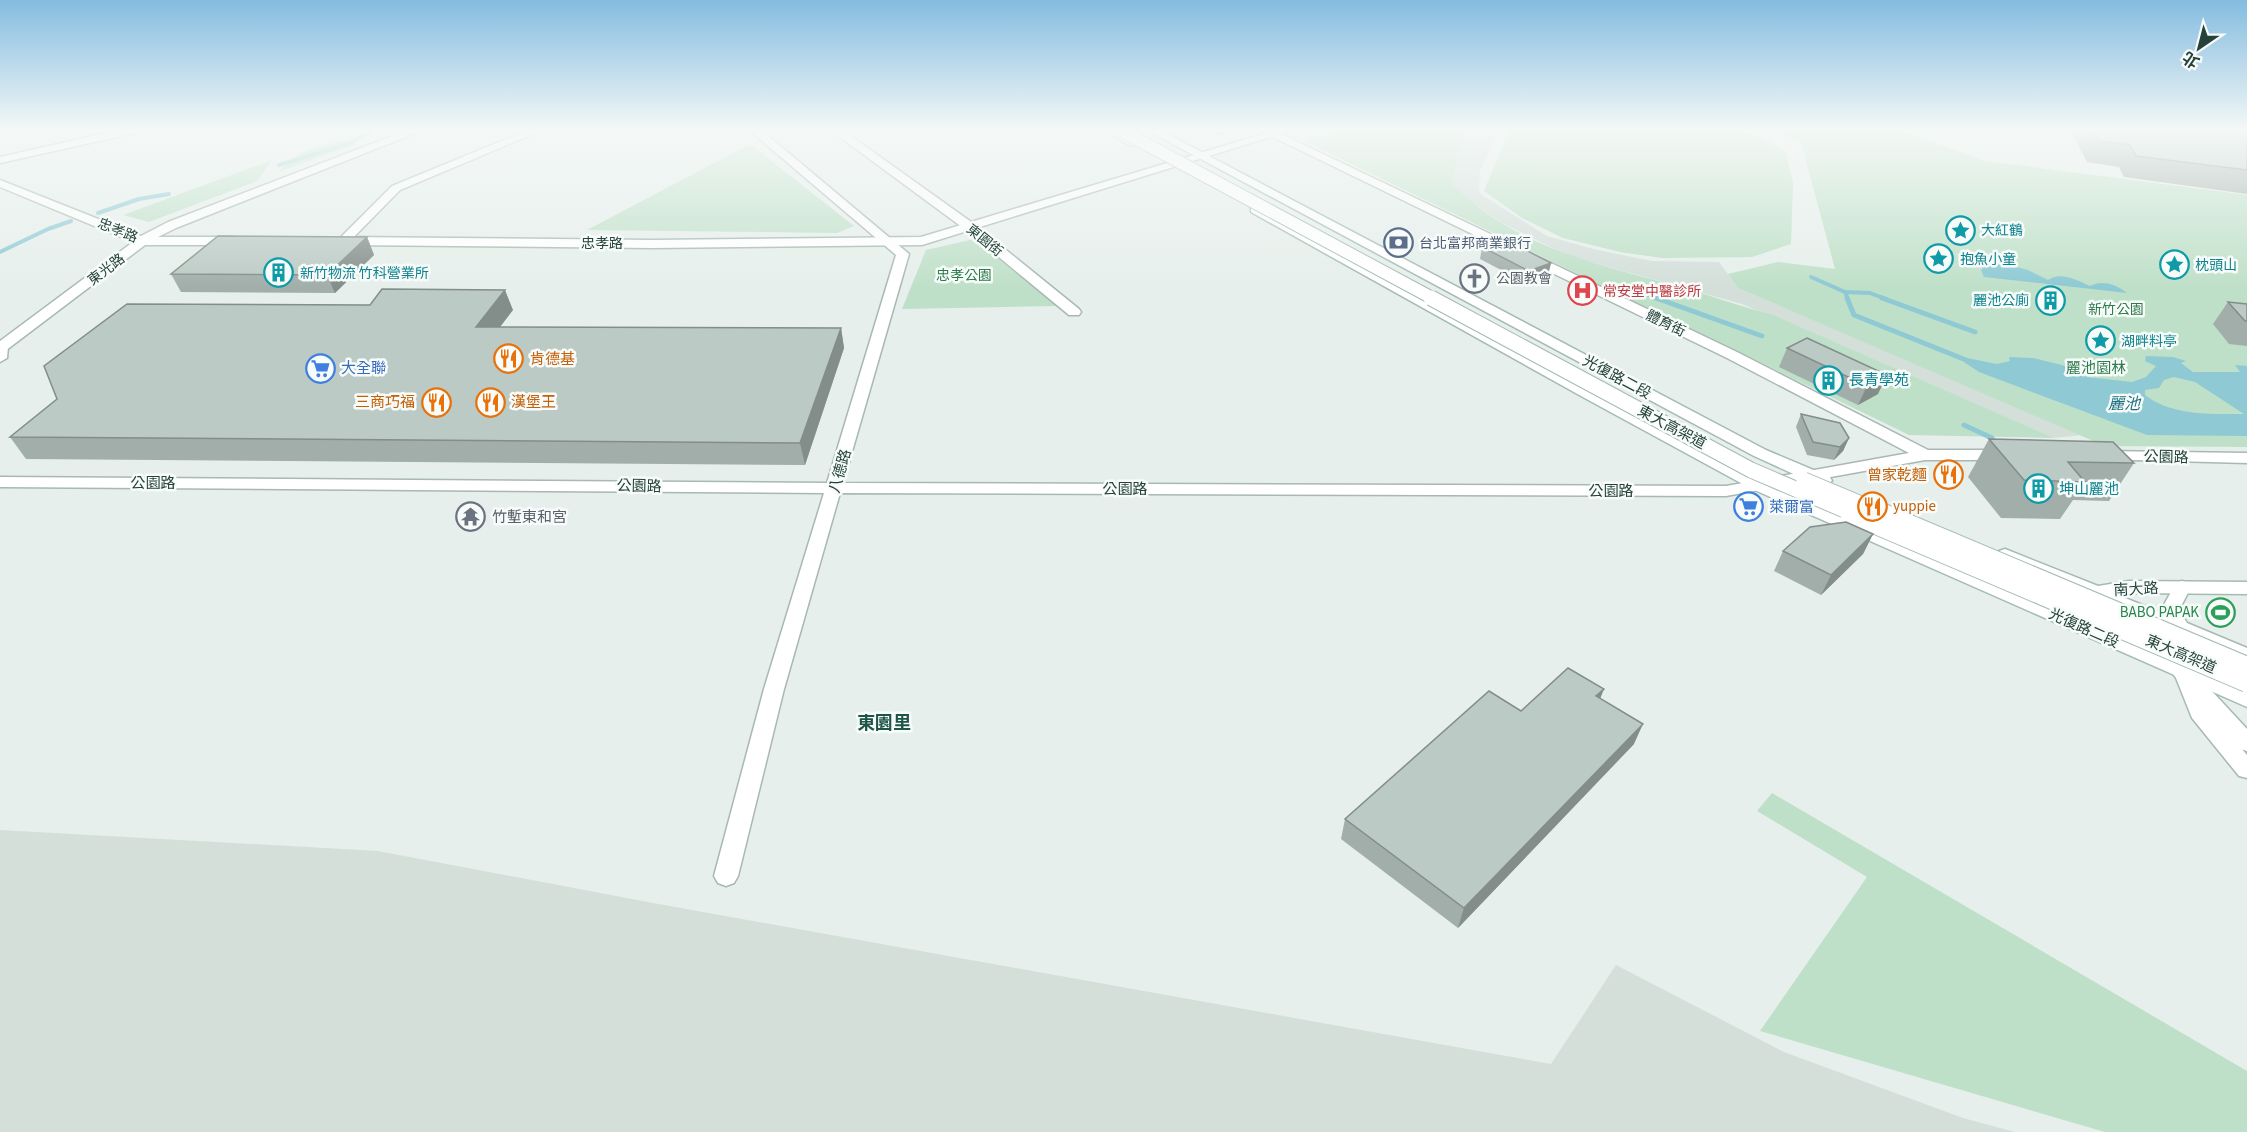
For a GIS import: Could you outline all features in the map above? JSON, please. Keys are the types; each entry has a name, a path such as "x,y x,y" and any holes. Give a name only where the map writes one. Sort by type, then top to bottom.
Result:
{"street":[{"name":"東光路","path":"0,350 142,241 172,225 284,182"},
{"name":"忠孝路","path":"411,182 396,188 337,241 892,243 922,241 1119,182"},
{"path":"817,182 892,243"},
{"name":"東園街","path":"907,182 970,227 1074,312"},
{"name":"光復路二段","path":"1205,182 1756,484 2247,699"},
{"name":"東大高架道","path":"1216,182 1751,470 2247,682"},
{"path":"1232,182 1579,372 1612,381"},
{"name":"東大高架道","path":"1237,182 1770,466 2247,666"},
{"name":"光復路二段","path":"1251,182 1750,447 1810,476 2180,628 2247,699"},
{"name":"體育街","path":"1374,182 1732,355 1924,455"},
{"name":"忠孝路","path":"0,183 142,241 252,241"},
{"name":"八德路","path":"726,876 774,689 903,254 892,243"},
{"name":"公園路","path":"0,482 1726,491 1924,455 2014,455"},
{"name":"公園路","path":"2088,456 2247,458"},
{"name":"南大路","path":"2098,593 2129,587 2247,588"},
{"name":"南大路","path":"2180,628 2170,610 2182,587"},
{"name":"光復路二段","path":"2017,599 2098,593"},
{"name":"南大路","path":"2098,593 2183,672"},
{"path":"2180,628 2247,656"},
{"path":"2247,666 2236,665 2230,676 2247,699"},
{"path":"2183,672 2199,713 2247,770"},
{"name":"光復路二段","path":"2183,672 2247,743"}],"shaded area":[{"path":"1451,182 1479,182 1479,193 1547,236 1593,249 1652,261 1719,262 1738,288 2082,435 2054,438 1742,304 1569,256 1502,223 1467,199"},
{"path":"0,830 378,851 653,903 1551,1064 1616,965 1784,1052 1963,1118 2015,1132 0,1132"}],"green space":[{"path":"213,182 255,182 149,222 123,215"},
{"path":"678,182 798,182 854,226 837,233 587,230"},
{"path":"1388,182 1451,182 1475,204 1528,238 1588,261 1773,315 2054,438 1909,435 1644,306 1637,307 1615,292"},
{"path":"1488,182 1793,182 1791,244 1752,257 1662,258 1620,252 1563,238 1522,218 1484,191"},
{"name":"新竹公園","path":"1812,182 2145,182 2247,195 2247,447 2105,446 1738,288 1728,274 1778,262 1835,269"},
{"name":"忠孝公園","path":"974,239 1057,306 902,309 926,250"},
{"path":"1772,793 2247,1071 2247,1132 2105,1132 1760,1031 1867,877 1757,811"}],"water":[{"path":"1999,262 2028,270 2048,280 2063,276 2090,286 2100,283 2115,285 2127,293 1984,277 1981,270 1987,263"},
{"name":"麗池","path":"2146,356 2173,357 2186,361 2181,363 2193,372 2240,372 2235,365 2247,366 2247,436 2147,435 1979,372 1964,362 1967,358 1997,364 2010,361 2009,357 2033,358 2062,365 2087,377 2132,382 2146,377 2156,366 2145,361","holes":["2174,377 2195,382 2244,414 2205,414 2179,410 2167,407 2145,395 2145,390 2159,388 2164,380"]}],"building":[{"path":"218,236 367,237 327,275 171,274"},
{"path":"1504,239 1551,263 1529,271 1482,247"},
{"path":"382,289 505,290 476,327 841,328 800,443 10,437 57,399 44,366 127,304 370,305"},
{"path":"2228,302 2247,304 2247,321 2245,321"},
{"path":"1807,338 1887,375 1867,386 1787,348"},
{"path":"1801,414 1840,423 1849,438 1840,447 1813,442"},
{"path":"1989,439 2113,442 2134,463 2068,462 2085,482 2024,480"},
{"path":"1846,522 1873,534 1831,575 1783,551 1810,527"},
{"path":"1568,668 1604,689 1596,696 1643,724 1464,908 1345,819 1489,691 1521,711"}],"waterway":[{"path":"98,213 139,199 169,194"},
{"path":"0,252 48,229 71,221"},
{"path":"1811,277 1845,292"},
{"path":"1635,290 1660,299"},
{"path":"1845,292 1870,293 1886,299"},
{"path":"1845,292 1848,299"},
{"path":"1656,298 1762,336"},
{"path":"1847,298 1854,315 1966,360"},
{"path":"1882,298 1975,332"},
{"path":"1964,425 1992,438"}],"place":[{"name":"大紅鶴","path":"1960,230"},
{"name":"台北富邦商業銀行","path":"1398,243"},
{"name":"抱魚小童","path":"1939,259"},
{"name":"枕頭山","path":"2174,265"},
{"name":"新竹物流 竹科營業所","path":"279,273"},
{"name":"公園教會","path":"1475,278"},
{"name":"常安堂中醫診所","path":"1582,291"},
{"name":"麗池公廁","path":"2050,300"},
{"name":"湖畔料亭","path":"2100,341"},
{"name":"肯德基","path":"509,359"},
{"name":"大全聯","path":"320,368"},
{"name":"長青學苑","path":"1828,380"},
{"name":"三商巧福","path":"436,402"},
{"name":"漢堡王","path":"490,402"},
{"name":"曾家乾麵","path":"1948,475"},
{"name":"坤山麗池","path":"2038,489"},
{"name":"yuppie","path":"1872,506"},
{"name":"萊爾富","path":"1748,507"},
{"name":"竹塹東和宮","path":"471,517"},
{"name":"BABO PAPAK","path":"2220,612"}],"district":[{"name":"東園里","path":"884,723"}],"park label":[{"name":"麗池園林","path":"2096,368"}]}
